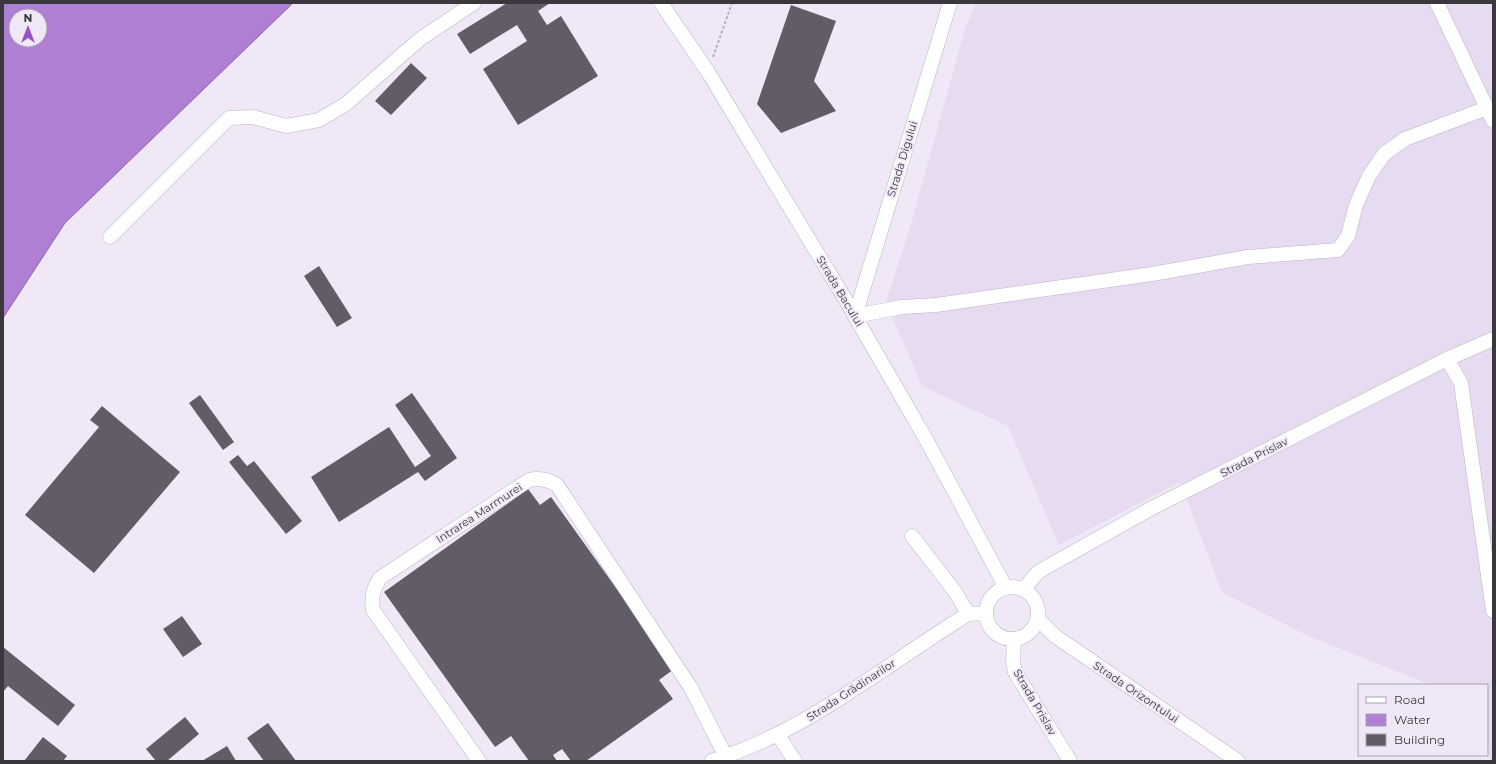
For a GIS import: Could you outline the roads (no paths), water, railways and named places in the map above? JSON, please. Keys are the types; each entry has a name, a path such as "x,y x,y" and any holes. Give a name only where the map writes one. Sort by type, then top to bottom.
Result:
{"street":[{"path":"110,237 229,118 253,117 286,126 319,120 346,104 420,39 474,3"},
{"name":"Strada Bacului","path":"661,3 708,72 855,316 927,440 1006,588"},
{"name":"Strada Digului","path":"855,316 950,3"},
{"path":"855,316 902,307 936,305 1152,274 1248,257 1338,250 1348,236 1356,205 1369,176 1384,154 1405,139 1490,115 1437,3"},
{"name":"Strada Prislav","path":"1024,590 1038,572 1152,508 1447,359 1493,339"},
{"path":"1447,359 1461,383 1493,611"},
{"name":"Intrarea Marmurei","path":"479,761 373,610 373,588 380,578 528,480 550,480 556,485 691,688 726,756"},
{"path":"912,536 956,593 968,614 986,613"},
{"path":"1018,587 1024,590 1036,602 1039,610 1035,627 1030,633 1014,640 1005,638 994,632 987,621 986,613 992,597 998,591 1006,588 1018,587"},
{"name":"Strada Grădinarilor","path":"712,761 778,735 826,708 968,614"},
{"name":"Strada Orizontului","path":"1038,619 1055,636 1238,761"},
{"name":"Strada Prislav","path":"1014,640 1013,662 1015,672 1070,761"},
{"path":"778,735 795,761"}],"water":[{"path":"3,3 293,3 65,223 3,318"}]}
